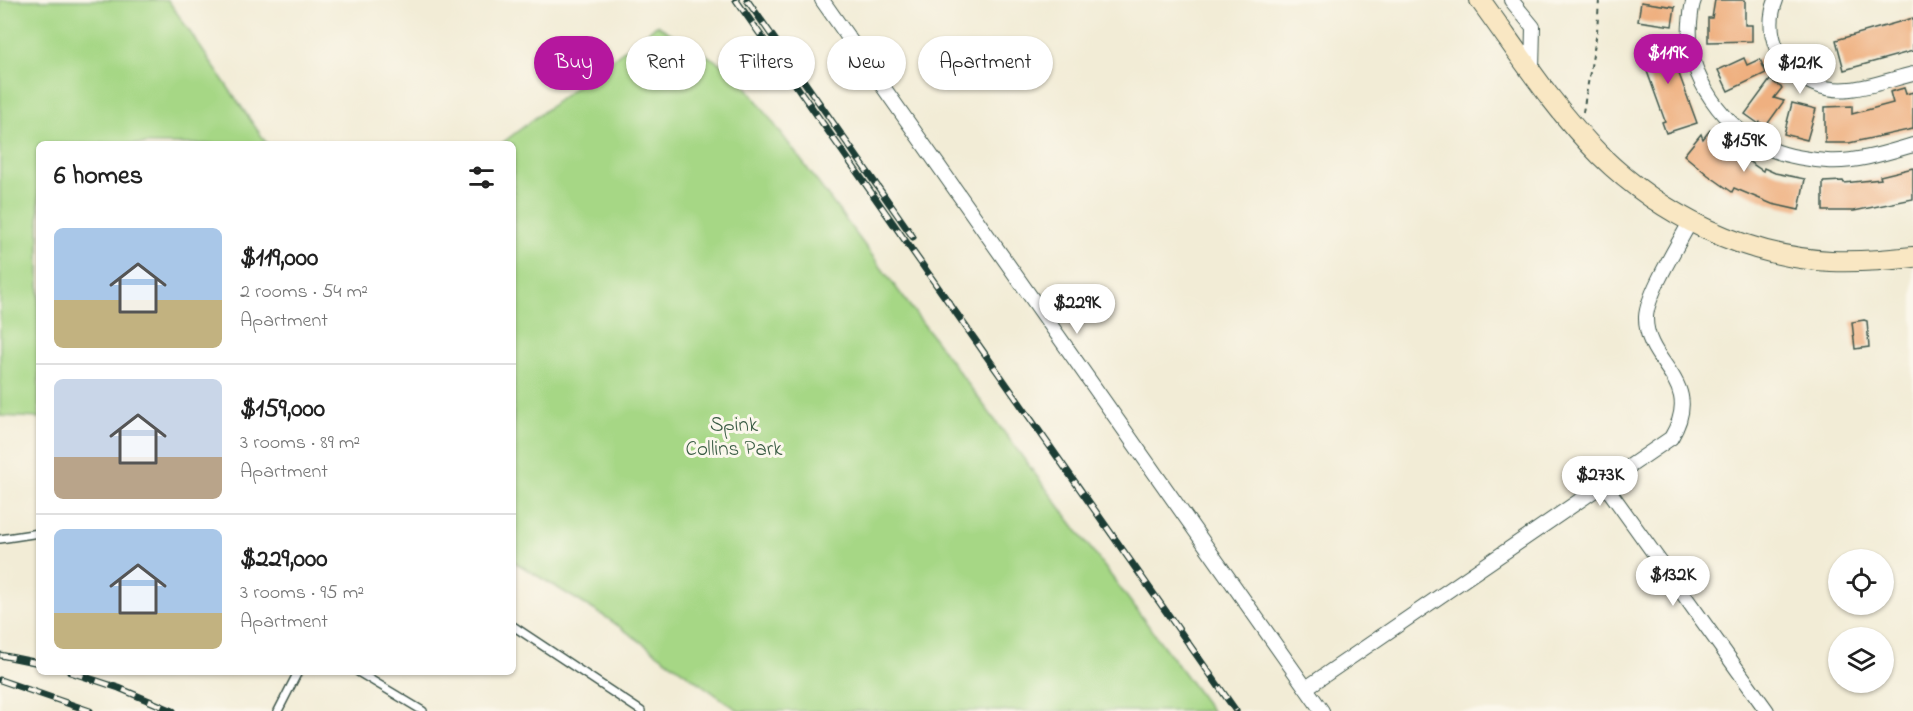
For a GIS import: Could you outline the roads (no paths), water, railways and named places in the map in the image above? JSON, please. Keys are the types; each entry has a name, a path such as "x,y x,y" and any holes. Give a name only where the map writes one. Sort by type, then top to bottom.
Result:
{"main road":[{"path":"1480,0 1559,107 1600,155 1661,204 1690,222 1739,243 1789,255 1829,261 1868,261 1913,257"}],"street":[{"path":"822,0 1322,711"},
{"path":"1511,0 1533,27 1532,70"},
{"path":"1694,0 1690,30 1691,57 1702,84 1733,125 1752,140 1775,151 1828,161 1854,159 1913,145"},
{"path":"1776,0 1772,20 1773,42 1781,57 1794,72 1809,82 1827,88 1848,90 1913,74"},
{"path":"1306,688 1671,438 1678,427 1682,413 1682,401 1679,388 1668,366 1649,339 1646,314 1650,297 1690,222"},
{"path":"1605,485 1767,711"}],"lane":[{"path":"0,539 36,533"},
{"path":"516,628 641,711"},
{"path":"278,711 296,675"},
{"path":"363,675 423,711"}],"railway":[{"path":"736,0 1236,711"},
{"path":"747,0 913,237"},
{"path":"0,655 36,662"},
{"path":"79,675 119,688 173,711"},
{"path":"0,680 90,711"}],"park label":[{"name":"Spink Collins Park","path":"734,438"}]}
